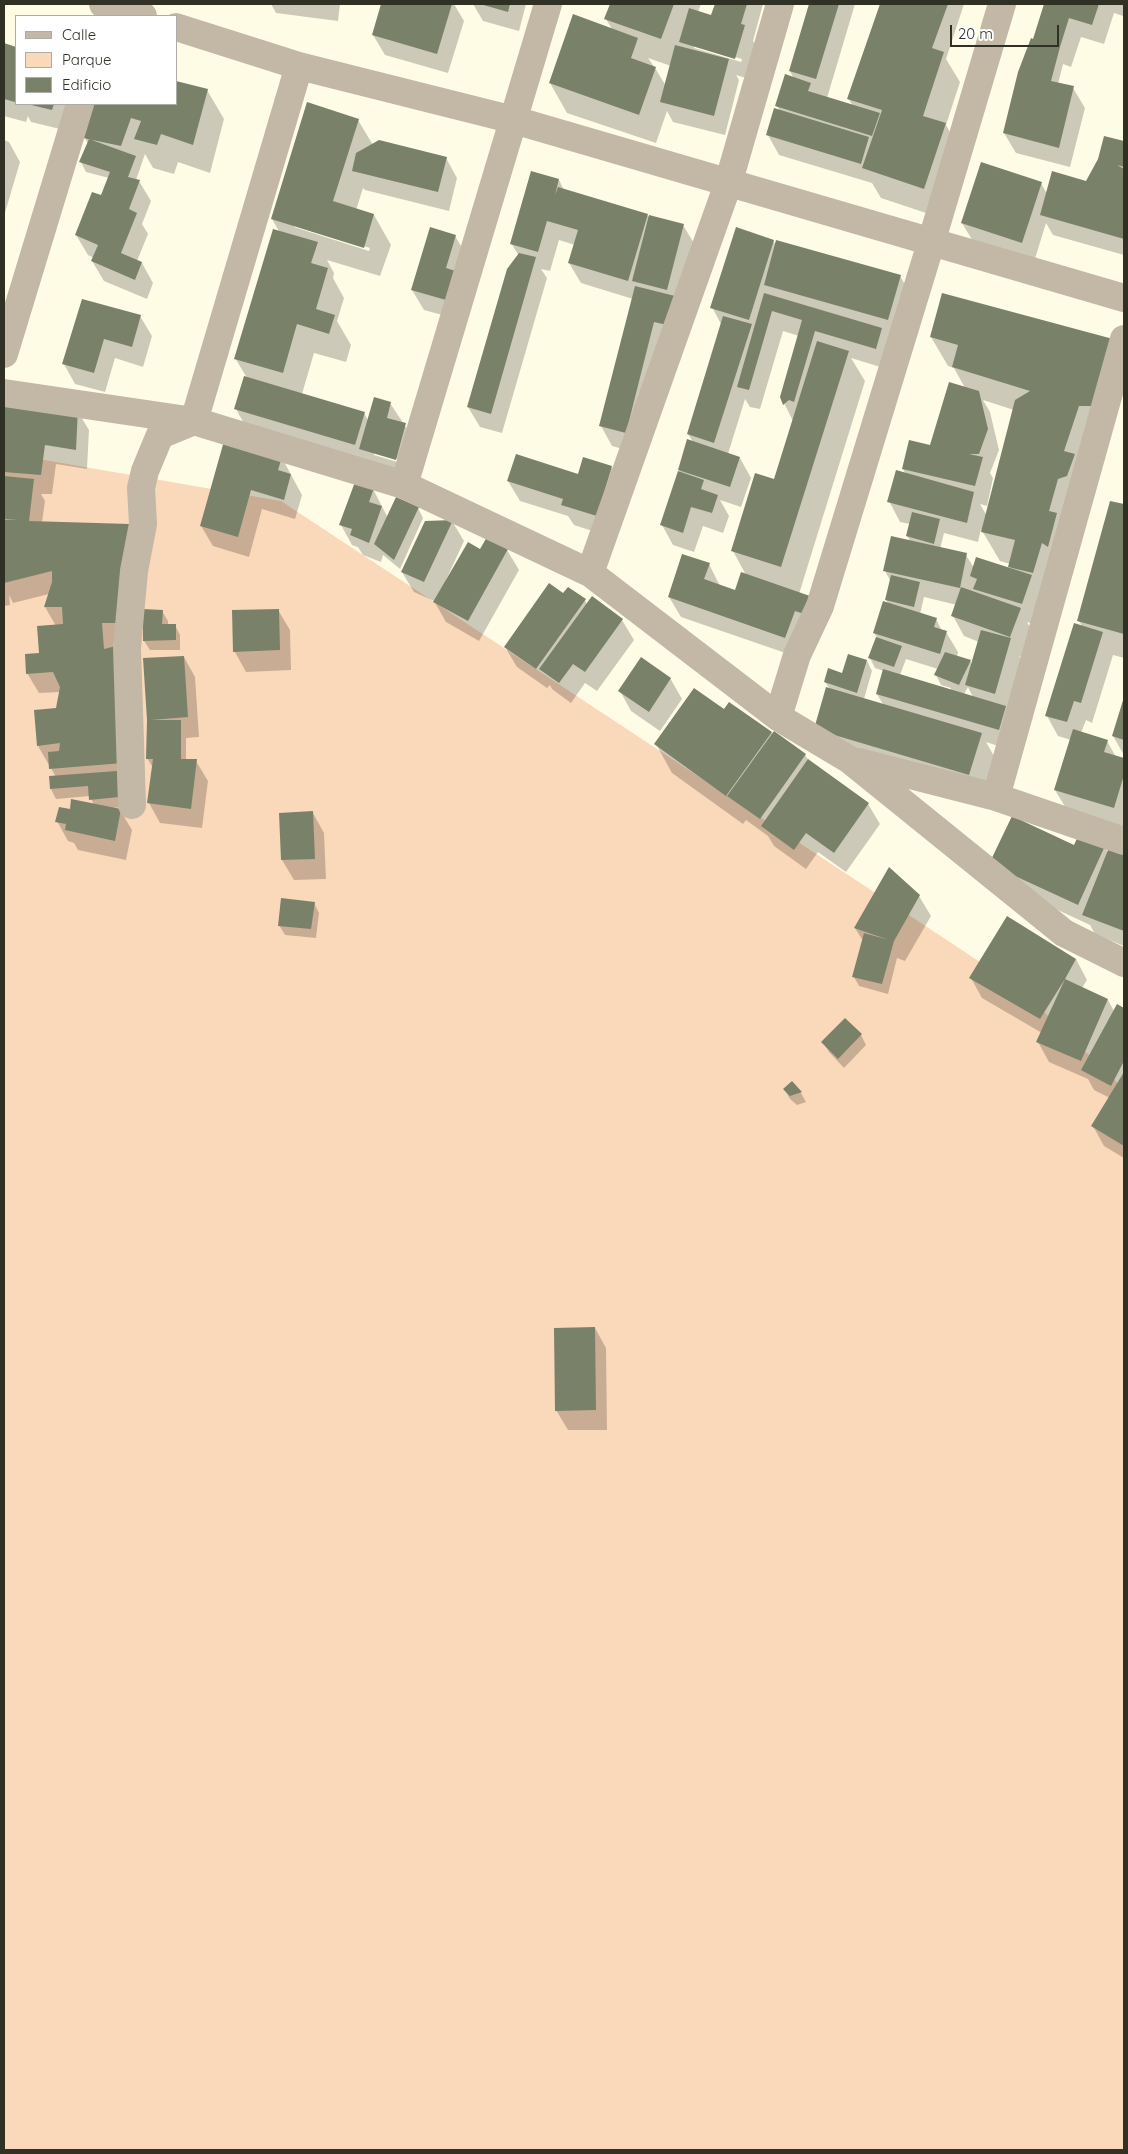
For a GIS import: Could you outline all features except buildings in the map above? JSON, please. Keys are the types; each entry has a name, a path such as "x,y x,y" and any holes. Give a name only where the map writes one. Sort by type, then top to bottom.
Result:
{"street":[{"path":"404,486 548,4"},
{"path":"590,573 728,184 780,4"},
{"path":"778,718 798,655 820,606 932,243 1002,4"},
{"path":"106,9 138,15"},
{"path":"178,28 300,66 514,120 1124,298"},
{"path":"194,421 300,66"},
{"path":"4,354 80,105"},
{"path":"996,797 1124,339"},
{"path":"4,393 194,421 404,486 590,573 778,718 850,760 1064,933 1124,963"},
{"path":"132,805 128,648 134,571 143,524 141,488 145,471 160,435 194,421"},
{"path":"850,760 996,797 1124,841"}],"green space":[{"path":"4,453 281,501 1018,987 1124,1089 1124,2150 4,2150"}]}
